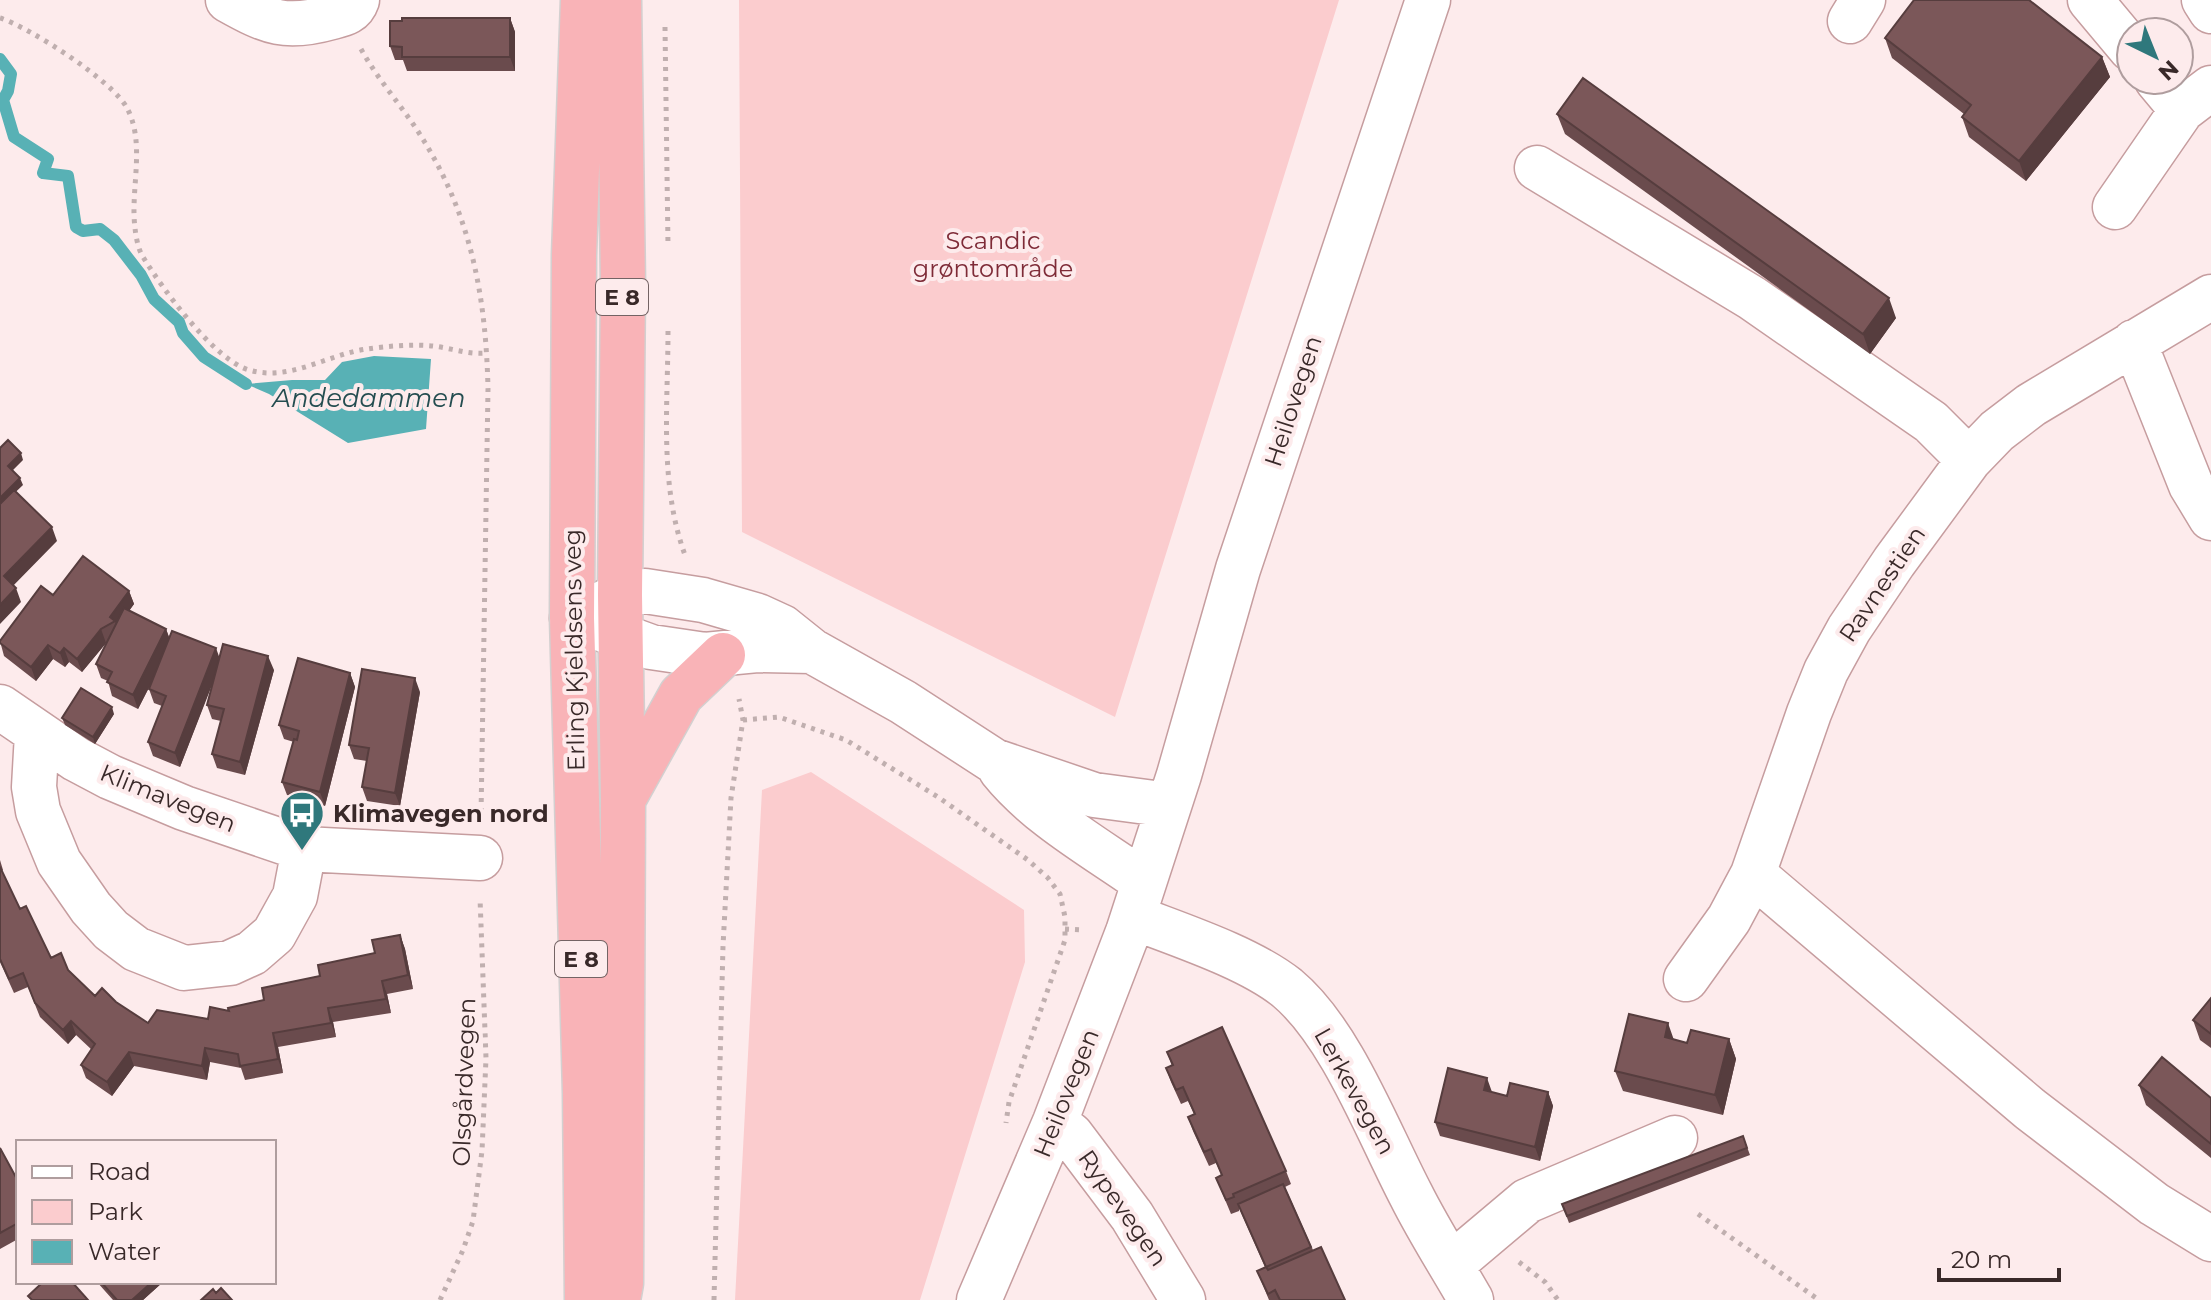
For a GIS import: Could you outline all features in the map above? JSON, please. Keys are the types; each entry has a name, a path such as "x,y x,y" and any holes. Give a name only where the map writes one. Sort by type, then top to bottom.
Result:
{"highway":[{"name":"Erling Kjeldsens veg","path":"583,0 574,255 572,618 585,1093 587,1300"},
{"name":"Erling Kjeldsens veg","path":"618,1300 622,1267 623,799 620,615 623,286 619,0"},
{"name":"E 8","path":"623,799 681,695 723,655"}],"street":[{"path":"228,0 254,15 279,23 302,25 345,14 357,3"},
{"name":"Heilovegen","path":"979,1300 1055,1122 1139,900 1238,569 1428,0"},
{"path":"2090,0 2115,30"},
{"path":"2204,0 2211,11"},
{"path":"2115,207 2181,96"},
{"path":"1537,168 1752,298 1931,422 1969,460"},
{"name":"Ravnestien","path":"1686,979 1729,919 1753,874 1809,713 1849,629 1969,460 1997,431 2031,405 2211,297"},
{"path":"2134,342 2191,485 2211,518"},
{"path":"572,618 620,615 645,591 718,604 758,616 782,627 812,651 903,702 994,761 1094,795 1169,805"},
{"path":"620,615 651,647 705,655 757,650 812,651"},
{"name":"Klimavegen","path":"0,707 37,734 110,777 184,808 304,849 480,858"},
{"path":"37,734 34,787 38,811 59,862 91,908 111,930 136,949 184,968 230,963 252,953 274,934 295,896 304,849"},
{"path":"994,761 1014,786 1139,900"},
{"path":"1753,874 2030,1109 2154,1204 2211,1239"},
{"name":"Lerkevegen","path":"1139,900 1286,987 1305,1006 1331,1042 1412,1199 1461,1283"},
{"name":"Rypevegen","path":"1055,1122 1071,1135 1132,1216 1183,1300"},
{"name":"Lerkevegen","path":"1461,1283 1486,1237 1527,1201 1675,1138"}],"path":[{"name":"Olsgårdvegen","path":"357,3 359,45 377,76 405,109 427,145 466,229 479,280 487,353 480,858 486,1058 482,1151 473,1221 440,1300"},
{"path":"665,13 668,251"},
{"path":"0,18 66,54 118,94 129,111 137,151 135,230 141,254 190,320 221,355 249,370 280,372 316,365 365,349 430,346 487,353"},
{"path":"668,326 670,506 690,567"},
{"path":"714,1300 727,854 731,798 743,720 739,698"},
{"path":"743,720 779,717 846,740 938,797 1028,860 1060,894 1065,917 1065,940 1009,1102 1006,1127"},
{"path":"1698,1214 1819,1300"},
{"path":"1486,1237 1545,1282 1558,1300"}],"green space":[{"name":"Scandic grøntområde","path":"739,0 1339,0 1115,717 742,532"},
{"path":"811,772 1024,910 1025,962 920,1300 735,1300 762,790"}],"water":[{"name":"Andedammen","path":"374,356 431,359 426,429 348,443 269,394 246,384 325,380 342,362"}],"building":[{"path":"1914,0 2029,0 2102,57 2019,161 1962,117 1971,105 1885,38"},
{"path":"402,18 510,18 510,57 402,57 402,47 390,46 390,21 402,21"},
{"path":"1583,78 1889,298 1863,334 1557,114"},
{"path":"8,440 21,453 8,466 20,478 0,498 0,448"},
{"path":"14,490 52,527 4,576 16,588 0,605 0,504"},
{"path":"83,556 129,591 110,617 115,621 101,629 77,659 64,648 60,653 48,645 31,667 0,641 41,586 53,595"},
{"path":"124,608 166,629 133,695 107,682 112,672 96,664"},
{"path":"172,631 216,648 175,753 148,742 166,696 149,689"},
{"path":"223,644 268,656 240,762 212,754 224,709 207,705"},
{"path":"298,658 350,673 320,792 282,782 299,731 279,725"},
{"path":"362,669 415,678 395,793 362,787 369,748 349,745"},
{"path":"81,688 112,707 93,737 62,718"},
{"path":"0,867 20,909 26,906 51,958 61,953 68,970 95,996 102,988 116,1002 148,1023 157,1010 208,1019 210,1007 229,1011 228,1008 264,1000 262,988 320,976 318,965 375,953 372,940 400,935 408,975 382,981 386,999 328,1008 331,1023 273,1033 278,1059 240,1066 238,1054 205,1048 202,1066 129,1052 107,1082 81,1065 95,1044 71,1021 63,1030 35,1003 23,973 9,979 0,959"},
{"path":"2211,998 2211,1034 2193,1020"},
{"path":"1629,1014 1668,1023 1665,1037 1687,1043 1691,1030 1729,1039 1715,1095 1615,1071"},
{"path":"1222,1027 1286,1171 1226,1200 1216,1178 1222,1175 1211,1149 1204,1152 1188,1117 1195,1114 1183,1087 1176,1090 1166,1068 1173,1065 1167,1052"},
{"path":"2162,1057 2211,1098 2211,1144 2139,1085"},
{"path":"1448,1068 1487,1078 1484,1090 1507,1096 1510,1083 1548,1092 1535,1147 1435,1122"},
{"path":"1743,1136 1747,1148 1567,1216 1562,1204"},
{"path":"0,1148 16,1177 16,1224 0,1233"},
{"path":"1283,1184 1311,1247 1266,1267 1238,1204"},
{"path":"1321,1247 1345,1300 1280,1300 1275,1290 1268,1294 1257,1271 1266,1267 1268,1270"},
{"path":"41,1284 74,1284 88,1300 32,1300 28,1296"},
{"path":"103,1284 150,1284 132,1300 117,1300"},
{"path":"221,1288 232,1300 201,1300 213,1289 216,1293"}],"waterway":[{"path":"0,59 11,74 3,100 14,137 48,159 43,173 68,176 76,227 83,231 100,229 114,240 141,275 154,299 179,322 183,333 204,357 246,384"}],"place":[{"name":"Klimavegen nord","path":"302,852"}]}
